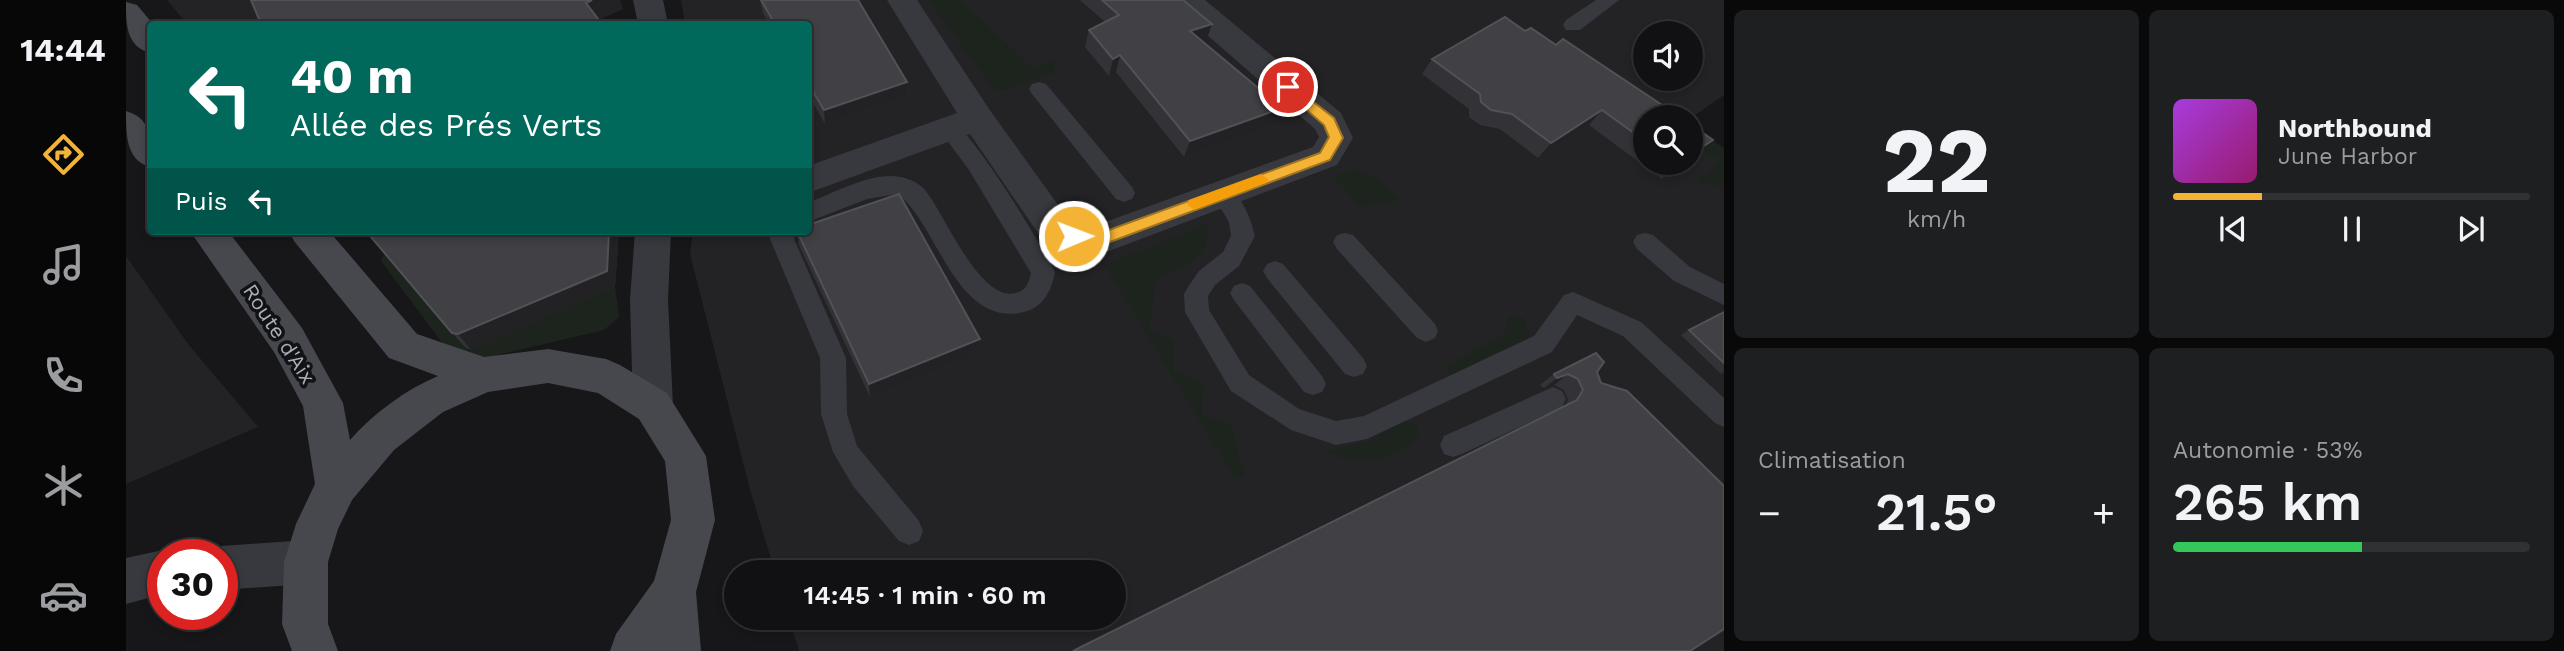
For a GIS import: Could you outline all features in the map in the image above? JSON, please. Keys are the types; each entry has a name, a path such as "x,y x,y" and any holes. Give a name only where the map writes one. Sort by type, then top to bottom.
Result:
{"main road":[{"path":"126,12 147,38"},
{"path":"126,123 147,150"},
{"name":"Route d'Aix","path":"211,235 288,340 323,403 337,486"},
{"path":"310,235 403,346 484,375"},
{"path":"315,651 305,624 306,562 318,524 337,486 379,437 429,399 484,375 548,366 606,377 653,406 685,456 693,520 673,592 633,651"},
{"path":"673,592 678,651"}],"street":[{"path":"648,0 652,21"},
{"path":"902,0 963,123 1053,226 1074,236 1110,236 1325,156 1336,138 1329,122 1186,0"},
{"path":"812,179 963,123"},
{"path":"653,406 649,300 659,235"},
{"path":"238,567 306,562"},
{"path":"126,581 147,576"}],"lane":[{"path":"1573,25 1609,0"},
{"path":"1039,89 1124,193"},
{"path":"812,212 873,189 898,185 906,188 916,195 980,291 1007,305 1020,304 1031,298 1040,289 1042,272 977,164 963,123"},
{"path":"1223,194 1240,220 1243,236 1231,259 1207,278 1196,294 1197,312 1240,383 1291,418 1336,433 1367,427 1543,344 1573,302 1632,329 1724,415"},
{"path":"782,235 833,358 834,414 846,452 863,477 909,531"},
{"path":"1345,242 1426,331"},
{"path":"1646,242 1682,274 1724,295"},
{"path":"1275,271 1354,366"},
{"path":"1242,293 1313,384"},
{"path":"1453,445 1553,399"}],"shaded area":[{"path":"167,0 620,0 623,9 597,21 184,21"},
{"path":"681,0 1724,0 1724,95 1703,110 1703,105 1633,105 1633,175 1703,175 1703,135 1724,148 1724,651 799,651 793,630 1126,630 1126,560 771,560 749,486 690,254 692,235 812,235 812,21 684,21"},
{"path":"928,0 961,0 1033,69 1055,58 1054,72 1006,90 994,89"},
{"path":"1703,135 1724,148 1724,186 1694,183 1720,160 1703,149"},
{"path":"1358,169 1376,178 1401,200 1360,207 1334,177"},
{"path":"1208,224 1208,236 1200,254 1185,265 1156,279 1149,328 1173,340 1173,369 1203,383 1202,415 1231,425 1245,475 1234,477 1104,265"},
{"path":"385,252 469,351 615,287 619,317 604,330 485,358 449,352 381,261"},
{"path":"126,256 188,344 258,427 126,484"},
{"path":"1516,315 1523,318 1531,336 1451,376 1444,367 1504,335 1509,317"},
{"path":"1403,420 1417,425 1419,435 1400,451 1388,456 1362,460 1325,452 1372,440"}],"building":[{"path":"251,0 592,0 586,3 600,21 260,21"},
{"path":"761,0 858,0 907,82 824,110 812,90 812,21 773,21"},
{"path":"1102,0 1183,0 1212,24 1190,31 1282,108 1190,141 1120,55 1113,59 1089,30 1119,15"},
{"path":"1505,17 1525,31 1531,28 1556,45 1563,39 1633,86 1633,91 1641,91 1662,105 1633,105 1633,132 1602,110 1551,143 1512,114 1491,110 1481,102 1480,94 1432,59"},
{"path":"1703,133 1713,140 1703,147"},
{"path":"899,194 980,339 869,384 799,235 812,235 812,224"},
{"path":"369,235 609,235 607,271 458,334 452,333"},
{"path":"1724,312 1724,363 1689,330"},
{"path":"1596,353 1604,362 1597,372 1601,383 1627,391 1724,486 1724,629 1690,651 1073,651 1115,630 1126,630 1126,625 1577,400 1583,390 1578,379 1568,374 1557,378 1554,374"}],"slow traffic":[{"path":"1194,204 1261,180"}],"route":[{"path":"1074,236 1110,236 1325,156 1336,138 1329,122 1288,87"}]}
